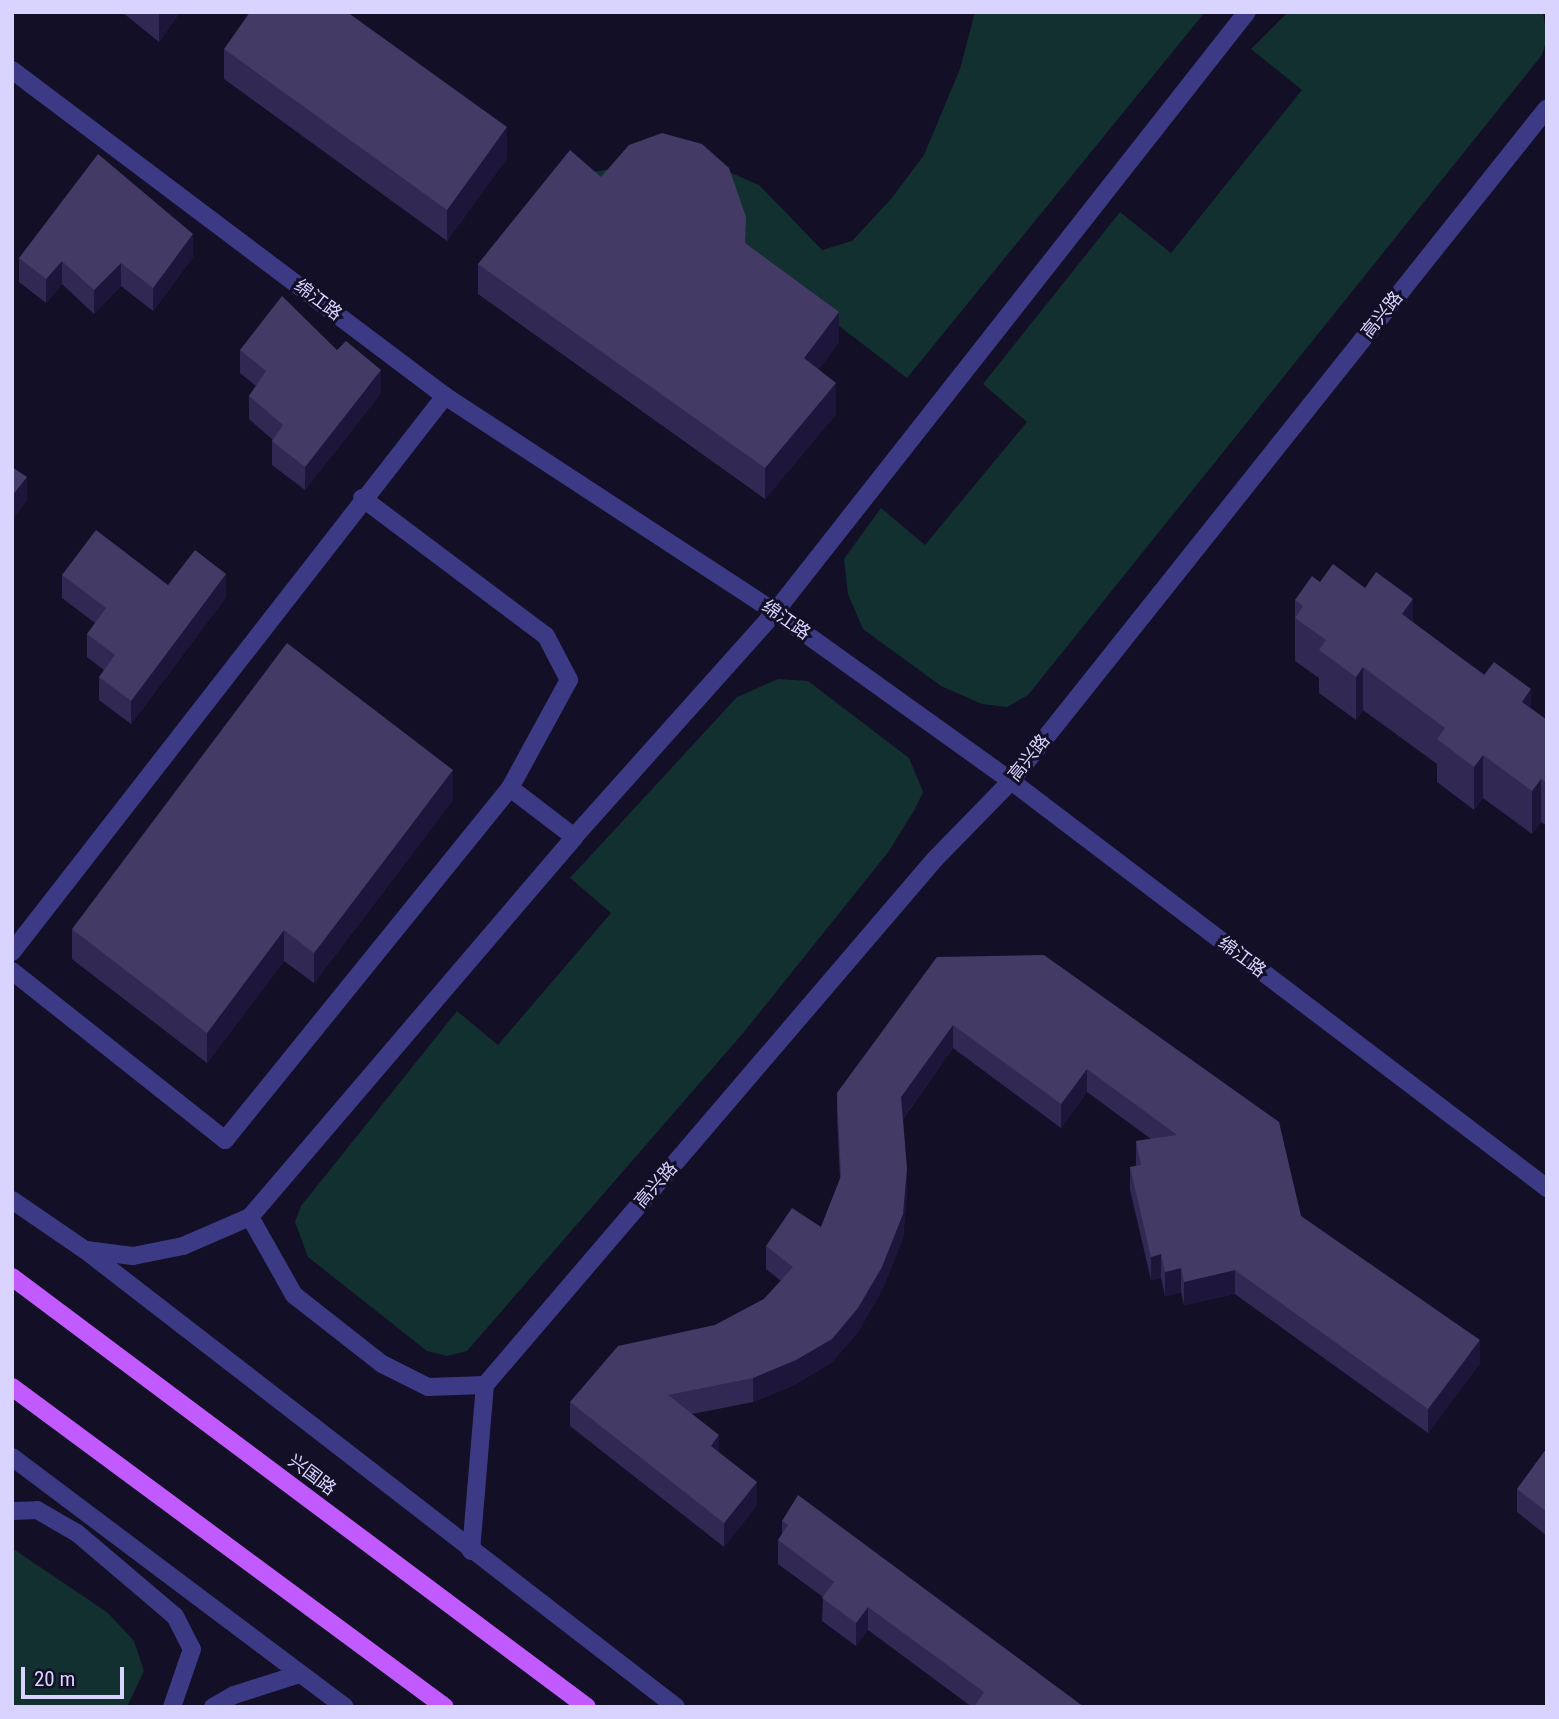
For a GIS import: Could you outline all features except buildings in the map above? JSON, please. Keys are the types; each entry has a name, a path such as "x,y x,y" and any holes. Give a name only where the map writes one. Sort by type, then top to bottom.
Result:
{"main road":[{"name":"兴国路","path":"12,1277 587,1707"},
{"path":"12,1387 444,1707"}],"street":[{"path":"85,1250 133,1256 183,1246 250,1216 574,837 775,612 1247,12"},
{"name":"绵江路","path":"12,70 445,396 775,612 1011,782 1547,1188"},
{"name":"高兴路","path":"485,1385 935,859 1011,782 1547,108"},
{"path":"12,952 362,498 445,396"},
{"path":"12,971 225,1140 510,788 569,680 546,636 362,498"},
{"path":"510,788 574,837"},
{"path":"12,1200 85,1250 676,1707"},
{"path":"250,1216 294,1295 382,1364 428,1387 485,1385 471,1551"},
{"path":"12,1457 345,1707"},
{"path":"12,1511 37,1510 77,1533 175,1616 192,1650 172,1707"},
{"path":"213,1707 234,1695 300,1674"}],"green space":[{"path":"975,12 1205,12 907,378 800,296 560,178 627,166 704,161 759,185 822,250 852,241 891,199 924,155 960,69"},
{"path":"1288,12 1543,12 1547,38 1542,55 1028,695 1007,707 982,704 941,686 863,629 848,594 844,559 881,508 925,545 1027,422 983,384 1120,212 1171,253 1302,90 1251,49"},
{"path":"778,679 808,681 909,758 923,792 915,809 889,851 744,1032 467,1351 447,1356 427,1351 308,1257 295,1222 301,1206 457,1011 498,1045 611,913 570,878 737,697"},
{"path":"12,1548 108,1613 134,1641 144,1671 127,1707 12,1707"}]}
